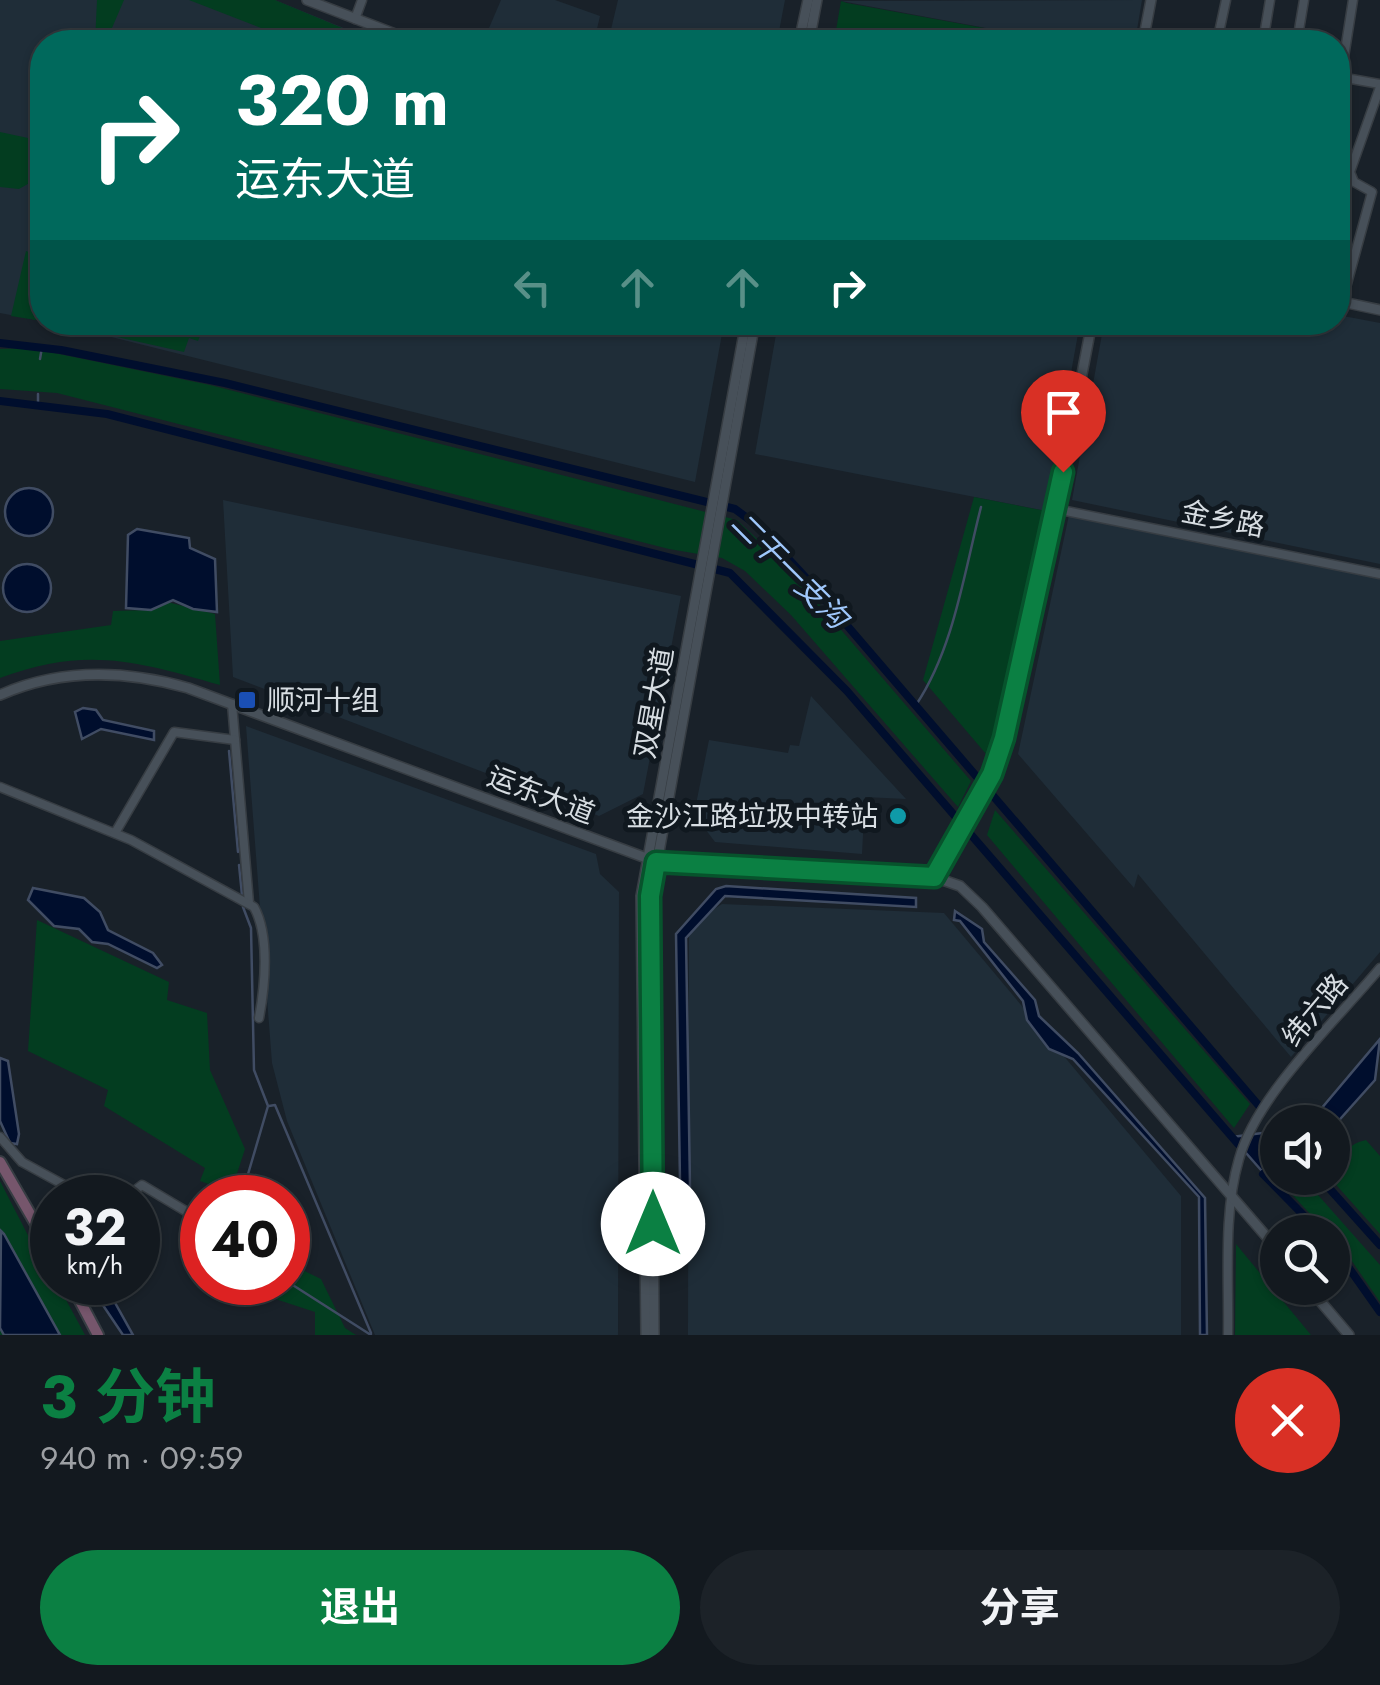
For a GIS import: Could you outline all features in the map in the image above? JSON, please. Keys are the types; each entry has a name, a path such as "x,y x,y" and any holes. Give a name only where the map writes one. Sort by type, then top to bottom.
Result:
{"main road":[{"path":"0,1162 30,1214"},
{"path":"82,1305 98,1335"}],"street":[{"path":"307,0 384,30"},
{"path":"355,19 362,0"},
{"path":"802,30 808,0"},
{"path":"811,30 817,0"},
{"path":"1145,30 1151,0"},
{"path":"1220,30 1226,0"},
{"path":"1265,30 1270,0"},
{"path":"1300,30 1304,0"},
{"path":"1347,30 1353,0"},
{"path":"1350,79 1380,86 1350,172 1354,182 1372,192 1350,268"},
{"path":"1350,304 1380,310"},
{"path":"719,490 744,335"},
{"path":"719,490 752,335"},
{"path":"934,877 992,774 1011,713 1089,335"},
{"name":"双星大道","path":"646,1335 641,896 652,860 719,490"},
{"name":"金乡路","path":"1056,509 1380,574"},
{"name":"运东大道","path":"0,694 58,678 105,673 170,682 652,860 934,877 960,886 982,906 1260,1229"},
{"path":"232,704 249,904"},
{"path":"115,833 174,732 235,740"},
{"path":"0,787 115,833 249,904 260,920 263,972 259,1018"},
{"name":"双星大道","path":"652,860 654,1335"},
{"name":"纬六路","path":"1234,1198 1245,1143 1268,1104 1380,968"},
{"path":"0,1137 22,1162 46,1175"},
{"path":"1228,1335 1234,1198"},
{"path":"1323,1305 1349,1335"}],"shaded area":[{"path":"0,0 275,0 349,30 30,30 30,319 0,313"},
{"path":"501,0 555,0 600,16 597,30 488,30"},
{"path":"618,0 785,0 779,30 611,30"},
{"path":"1142,0 1137,30 997,30 841,1"},
{"path":"1350,317 1380,323 1380,564 1072,500 1102,335 1350,335"},
{"path":"103,335 722,335 695,482"},
{"path":"776,335 1078,335 1046,511 755,454"},
{"path":"223,500 681,596 643,794 599,816 233,677"},
{"path":"1069,515 1380,579 1380,952 1291,1057 1138,874 1134,888 1018,754"},
{"path":"811,696 906,799 865,797 862,854 715,842 694,814 709,740 788,753 790,745 799,746"},
{"path":"246,726 596,854 600,874 619,892 618,1335 375,1335 287,1121 272,1063"},
{"path":"722,904 944,913 1181,1196 1181,1335 688,1335 689,925"}],"green space":[{"path":"97,0 124,0 111,30 96,30"},
{"path":"189,0 275,0 347,30 266,30"},
{"path":"841,1 995,30 836,30"},
{"path":"0,132 28,138 30,183 19,189 0,187"},
{"path":"26,251 30,252 30,319 11,316"},
{"path":"108,335 200,335 198,341 189,338 184,352"},
{"path":"30,348 210,385 737,520 788,568 971,781 958,807 791,615 745,571 722,558 669,549 57,393 0,389 0,349"},
{"path":"974,497 1051,512 1005,724 992,761 923,680"},
{"path":"167,602 215,614 220,685 111,660 59,662 0,678 0,641 111,625 113,611 150,610"},
{"path":"995,810 1250,1104 1234,1128 987,835"},
{"path":"37,920 169,982 167,1000 207,1013 210,1070 245,1149 237,1175 202,1175 205,1168 104,1106 108,1090 28,1051"},
{"path":"1366,1140 1380,1156 1380,1234 1345,1195 1350,1195 1350,1148"},
{"path":"0,1181 30,1239 30,1305 69,1305 85,1335 0,1335"},
{"path":"1293,1195 1318,1195 1336,1215 1311,1215"},
{"path":"1350,1231 1380,1265 1380,1302 1350,1258"},
{"path":"1236,1244 1260,1273 1260,1305 1286,1305 1311,1335 1235,1335"},
{"path":"310,1274 321,1279 345,1328 356,1335 315,1335 315,1312 294,1305 310,1305"}],"water":[{"path":"29,488 46,495 53,512 46,529 29,536 12,529 5,512 12,495"},
{"path":"137,529 189,538 190,548 215,559 217,612 193,609 173,600 151,610 126,608 128,535"},
{"path":"27,564 44,571 51,588 44,605 27,612 10,605 3,588 10,571"},
{"path":"83,708 96,710 103,720 154,731 154,740 101,729 82,739 75,712"},
{"path":"726,886 916,898 916,907 725,896 686,938 690,1186 684,1186 680,1181 676,934 716,889"},
{"path":"33,888 84,898 100,912 108,930 153,953 162,965 157,968 108,944 92,942 79,929 54,926 28,900"},
{"path":"955,911 982,929 984,942 1035,1000 1039,1016 1078,1053 1205,1198 1207,1335 1200,1335 1199,1197 1073,1059 1049,1049 1027,1020 1023,1001 960,921 954,920"},
{"path":"1380,1039 1375,1080 1350,1108 1324,1105"},
{"path":"0,1058 8,1061 19,1134 17,1144 10,1143 0,1121"},
{"path":"1260,1133 1260,1169 1232,1137"},
{"path":"1,1231 30,1281 30,1305 43,1305 60,1335 4,1335 0,1328"},
{"path":"103,1305 116,1305 133,1335 123,1335"}],"waterway":[{"name":"二干一支沟","path":"0,343 61,350 225,383 735,509 758,526 808,580 1260,1107"},
{"path":"40,359 42,347"},
{"path":"38,394 38,404"},
{"path":"0,401 107,414 730,573 847,691 1238,1144"},
{"path":"916,705 949,635 981,507"},
{"path":"229,751 238,852"},
{"path":"239,865 242,895"},
{"path":"243,907 251,928 254,1070 268,1106 248,1175"},
{"path":"269,1106 275,1105 371,1333"},
{"path":"1284,1195 1303,1215"},
{"name":"二干一支沟","path":"1335,1195 1380,1245"},
{"path":"1350,1270 1380,1312"},
{"path":"310,1296 371,1335"}],"place":[{"name":"顺河十组","path":"247,700"},
{"name":"金沙江路垃圾中转站","path":"898,816"}],"route":[{"path":"653,1224 650,896 656,862 934,877 992,774 1004,738 1063,472"}]}
